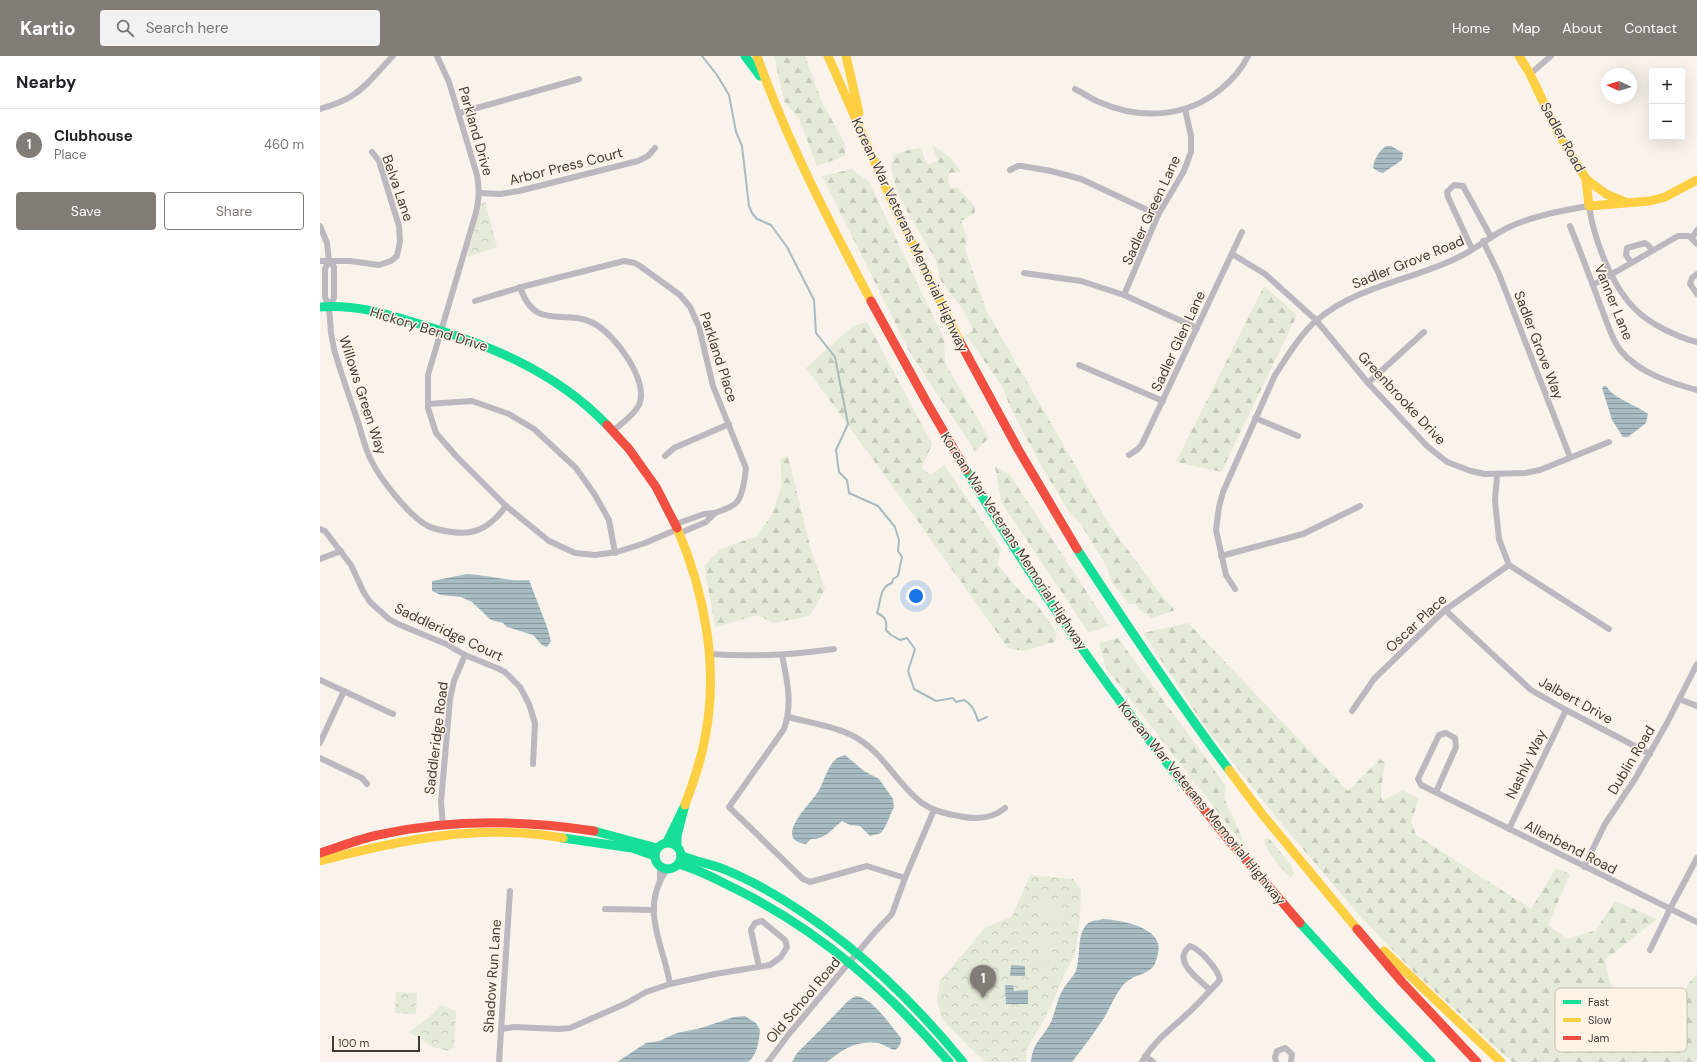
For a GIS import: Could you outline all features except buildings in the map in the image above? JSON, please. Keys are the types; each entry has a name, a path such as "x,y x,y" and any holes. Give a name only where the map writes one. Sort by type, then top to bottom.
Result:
{"main road":[{"path":"745,56 767,86"},
{"name":"Korean War Veterans Memorial Highway","path":"757,56 767,86 841,243 930,409 989,509 1059,616 1140,727 1234,846 1332,960 1431,1062"},
{"name":"Korean War Veterans Memorial Highway","path":"828,56 866,145 924,270 960,343 1017,448 1053,510 1118,613 1188,715 1251,799 1322,887"},
{"path":"846,56 866,145"},
{"name":"Sadler Road","path":"1519,56 1530,74 1557,131 1586,179 1589,206"},
{"path":"1586,179 1606,194 1628,203"},
{"path":"1589,206 1658,199 1697,180"},
{"name":"Hickory Bend Drive","path":"325,306 339,305 370,310 441,330 476,341 530,366 574,395 589,408 613,431 648,473 678,529 700,594 705,615 710,654 707,730 701,756 685,805 684,817 677,841 679,851"},
{"name":"Hickory Bend Drive","path":"667,842 678,815 685,805"},
{"path":"320,852 384,834 419,828 492,823 551,826 610,835 656,852"},
{"path":"320,862 350,853 412,840 460,835 514,833 544,835 656,852 667,842 672,843 679,851 694,861 718,867 765,889 832,933 857,953 914,1006 963,1062"},
{"path":"678,864 679,851"},
{"path":"656,852 657,864 664,868 674,867 678,864 703,872 759,900 814,933 850,961 891,998 949,1062"},
{"path":"1322,887 1331,900 1377,953 1477,1062"},
{"path":"1322,887 1334,896 1384,950 1501,1062"}],"street":[{"path":"320,109 349,98 360,90 393,56"},
{"name":"Parkland Drive","path":"437,56 449,82 459,113 477,175 479,194 475,216 428,375 428,404 436,433 456,456 506,506 549,541 575,553 595,556 615,553 645,543 678,529"},
{"path":"1075,89 1098,102 1134,113 1150,115 1185,109 1213,96 1225,86 1237,73 1248,56"},
{"path":"1530,74 1550,56"},
{"path":"459,113 579,79"},
{"name":"Sadler Green Lane","path":"1124,295 1158,215 1184,172 1191,152 1191,136 1185,109"},
{"name":"Arbor Press Court","path":"479,194 500,194 519,191 630,163 643,159 655,148"},
{"name":"Belva Lane","path":"329,261 350,260 379,265 391,261 397,256 400,240 399,226 379,161 372,152"},
{"path":"1010,170 1018,166 1022,166 1052,171 1081,179 1158,215"},
{"path":"1472,249 1448,197 1447,192 1454,185 1463,186 1491,237"},
{"path":"1589,206 1595,231 1611,274 1635,309 1656,324 1676,335 1697,342"},
{"name":"Sadler Grove Road","path":"1235,589 1226,575 1216,530 1218,507 1222,492 1275,375 1293,347 1316,320 1362,292 1461,256 1509,227 1558,212 1589,206"},
{"name":"Willows Green Way","path":"320,226 327,242 329,261 325,269 325,306 334,350 370,459 380,477 416,517 427,526 440,531 466,533 489,525 496,519 506,506"},
{"name":"Vanner Lane","path":"1570,226 1616,343 1628,359 1659,377 1697,390"},
{"path":"1692,238 1697,230"},
{"name":"Sadler Glen Lane","path":"1129,455 1138,449 1142,444 1242,232"},
{"path":"1593,285 1678,236 1686,235 1692,238 1697,244"},
{"name":"Sadler Grove Way","path":"1484,242 1500,276 1570,458"},
{"path":"1631,262 1626,255 1627,248 1645,243 1652,250"},
{"name":"Greenbrooke Drive","path":"1232,254 1265,274 1316,320 1368,383 1427,446 1447,462 1472,472 1498,475 1525,473 1540,470 1609,442"},
{"path":"320,261 329,261"},
{"name":"Parkland Place","path":"475,301 520,287 618,261 630,261 640,266 680,295 690,307 699,327 713,386 746,468 739,499 735,504 715,513 704,514 678,529"},
{"path":"1024,273 1081,282 1124,295 1197,328"},
{"path":"1697,274 1692,278 1690,284 1697,294"},
{"path":"520,287 524,298 535,310 549,317 578,318 592,323 606,332 624,353 635,373 641,398 636,410 613,431"},
{"path":"1368,383 1424,332"},
{"path":"1079,365 1163,401"},
{"path":"428,404 472,402 509,414 534,429 576,468 595,496 609,520 615,553"},
{"path":"1256,418 1298,436"},
{"path":"665,456 674,448 729,424"},
{"path":"1498,475 1495,500 1499,539 1509,565 1609,629"},
{"path":"1221,556 1304,534 1360,506"},
{"name":"Parkland Place","path":"678,529 706,522 715,513"},
{"name":"Saddleridge Court","path":"320,529 325,530 351,565 363,592 377,609 398,624 446,644 465,655 487,663 505,672 520,687 526,696 535,724 533,764"},
{"path":"320,559 341,551"},
{"name":"Oscar Place","path":"1352,711 1374,679 1445,610 1509,565"},
{"name":"Jalbert Drive","path":"1445,610 1531,690 1650,754"},
{"path":"710,654 741,656 798,655 834,649"},
{"name":"Saddleridge Road","path":"443,826 441,802 450,699 454,681 465,655"},
{"path":"782,655 789,698 788,718 784,729 729,807 803,879 810,882 867,866 905,878"},
{"name":"Dublin Road","path":"1584,867 1605,824 1650,754 1697,664"},
{"path":"320,680 393,714"},
{"path":"320,743 344,691"},
{"path":"1679,699 1697,706"},
{"name":"Nashly Way","path":"1509,829 1566,710"},
{"path":"788,718 845,732 860,739 871,748 906,788 922,803 934,810 973,818 991,817 998,814 1005,808"},
{"name":"Allenbend Road","path":"1436,792 1456,747 1455,738 1446,733 1439,736 1418,779 1421,785 1697,922"},
{"path":"320,758 362,778 367,784"},
{"name":"Old School Road","path":"768,1062 789,1034 850,961 892,914 905,878 934,810"},
{"path":"1650,950 1670,908 1697,858"},
{"path":"664,868 660,879 654,910 656,934 670,984"},
{"name":"Shadow Run Lane","path":"498,1062 510,891"},
{"path":"605,909 654,910"},
{"path":"501,1029 514,1027 570,1028 627,1003 646,992 670,984 708,975 759,967 770,965 781,956 787,946 785,940 762,921 755,923 751,930 759,967"},
{"path":"1153,1062 1143,1059 1160,1038 1186,1015 1220,980 1219,974 1197,948 1190,946 1185,950 1183,958 1186,965 1210,990"},
{"path":"1276,1062 1275,1054 1279,1050 1285,1048 1292,1054 1291,1062"}],"green space":[{"path":"774,56 805,56 822,102 845,144 845,156 817,166 799,119 784,101"},
{"path":"932,145 950,157 961,172 949,173 948,181 951,189 957,187 974,205 975,213 961,221 967,238 965,249 987,312 1110,526 1162,596 1175,610 1152,618 1141,611 1135,604 1129,604 1111,581 1108,569 1081,524 1069,512 1043,469 1011,409 1002,386 966,335 973,331 964,311 941,281 936,260 897,192 891,168 894,155 908,150 921,148 927,165 938,161"},
{"path":"852,169 869,182 944,339 945,363 989,438 975,451 909,351 822,176"},
{"path":"485,201 497,247 467,257 481,205"},
{"path":"1264,286 1297,315 1221,472 1176,462"},
{"path":"867,322 932,444 922,467 930,475 944,465 1001,548 998,565 1026,598 1035,602 1057,633 1055,642 1024,651 1008,648 902,499 806,368 854,325"},
{"path":"788,456 811,550 825,589 810,616 773,623 758,615 715,627 704,566 721,549 756,536 772,515 782,484 780,460"},
{"path":"995,466 1010,475 1109,626 1089,633 1001,502"},
{"path":"1188,623 1348,791 1380,759 1385,763 1381,789 1382,801 1403,790 1419,799 1411,821 1416,835 1531,909 1556,868 1570,874 1548,925 1567,939 1596,930 1615,901 1657,919 1605,960 1609,978 1614,988 1555,988 1555,1052 1687,1052 1687,988 1685,988 1697,973 1697,1062 1512,1062 1414,972 1359,915 1276,817 1206,728 1143,633"},
{"path":"1118,638 1226,786 1224,798 1248,851 1106,668 1099,643"},
{"path":"1268,837 1291,865 1294,874 1291,878 1279,866 1265,845 1264,840"},
{"path":"1030,875 1073,879 1081,890 1080,917 1075,954 1064,975 1050,1009 1026,1051 1026,1062 985,1062 942,1020 937,1001 940,981 986,927 1012,917"},
{"path":"1060,900 1060,909 1039,910 1039,901"},
{"path":"1039,913 1060,913 1061,922 1040,923"},
{"path":"1055,939 1056,948 1035,949 1034,940"},
{"path":"1056,952 1056,961 1035,962 1035,953"},
{"path":"396,992 417,993 416,1014 395,1013"},
{"path":"441,1005 456,1011 454,1047 449,1051 433,1047 409,1032 427,1019"}],"water":[{"path":"1386,146 1391,146 1403,153 1402,160 1383,173 1373,168 1374,161 1381,150"},
{"path":"1606,386 1617,396 1648,414 1646,423 1628,437 1623,437 1612,420 1602,388"},
{"path":"467,574 514,580 529,580 551,641 547,647 542,645 533,635 507,627 503,623 491,620 472,602 461,597 441,595 432,591 432,581"},
{"path":"845,755 864,771 879,779 893,799 894,807 885,827 881,833 870,836 860,826 850,825 842,821 820,838 811,839 806,844 796,841 792,836 796,821 818,792 833,762"},
{"path":"1103,919 1129,923 1148,931 1155,937 1158,944 1158,953 1155,964 1145,973 1125,983 1116,995 1104,1018 1072,1062 1031,1062 1036,1045 1050,1024 1061,993 1075,973 1078,962 1080,938 1084,928 1090,922"},
{"path":"1011,965 1025,966 1025,976 1010,976"},
{"path":"1005,985 1013,985 1014,991 1028,990 1028,1004 1006,1004"},
{"path":"856,996 869,1002 875,1007 901,1038 898,1047 895,1050 882,1044 870,1042 850,1046 827,1062 792,1062 797,1053 849,1000"},
{"path":"745,1016 756,1023 760,1030 754,1056 748,1062 617,1062 646,1043 659,1041 677,1033 701,1028 734,1017"}],"waterway":[{"path":"702,56 717,75 729,95 736,132 742,146 749,206 752,213 757,219 771,225 787,247 814,300 816,333 835,357 848,424 836,450 839,472 847,480 849,493 878,506 895,527 899,540 898,551 902,557 898,576 893,579 892,583 883,591 877,613 884,618 886,622 886,630 891,635 900,640 907,638 915,649 908,671 914,689 936,701 953,698 956,702 964,700 972,706 978,721 987,717"}],"traffic: fast":[{"path":"745,56 760,76"},
{"path":"320,307 333,306 369,310 442,331 494,350 542,374 565,389 607,425"},
{"path":"966,470 1017,552 1071,633 1128,712 1187,788"},
{"path":"1077,549 1132,633 1229,770"},
{"path":"667,842 685,805 677,836 677,846"},
{"path":"594,831 657,848"},
{"path":"563,838 632,848 655,856"},
{"path":"668,843 677,847 681,856 677,865 668,869 659,865 655,856 659,847 668,843"},
{"path":"681,855 731,872 752,882 782,899 840,939 892,985 917,1010 963,1062"},
{"path":"678,864 708,875 736,889 797,924 825,944 877,987 902,1011 949,1062"},
{"path":"1300,923 1377,1007 1431,1062"}],"traffic: slow":[{"path":"757,56 795,150 824,211 871,301"},
{"path":"828,56 894,206 960,342"},
{"path":"846,56 859,113"},
{"path":"1519,56 1530,74 1557,131 1586,179 1589,206 1650,201 1665,197 1697,180"},
{"path":"1586,179 1606,194 1625,202"},
{"path":"677,528 687,553 702,605 710,658 709,712 703,747 685,805"},
{"path":"1229,770 1262,814 1357,929"},
{"path":"320,861 380,846 440,836 471,833 502,832 563,838"},
{"path":"1384,951 1501,1062"}],"traffic: jam":[{"path":"871,301 966,470"},
{"path":"960,342 1018,449 1077,549"},
{"path":"607,425 629,449 656,487 677,528"},
{"path":"1187,788 1223,833 1300,923"},
{"path":"320,853 378,835 432,826 513,823 567,827 594,831"},
{"path":"1357,929 1402,982 1477,1062"}],"place":[{"name":"Clubhouse","path":"983,998"}]}
